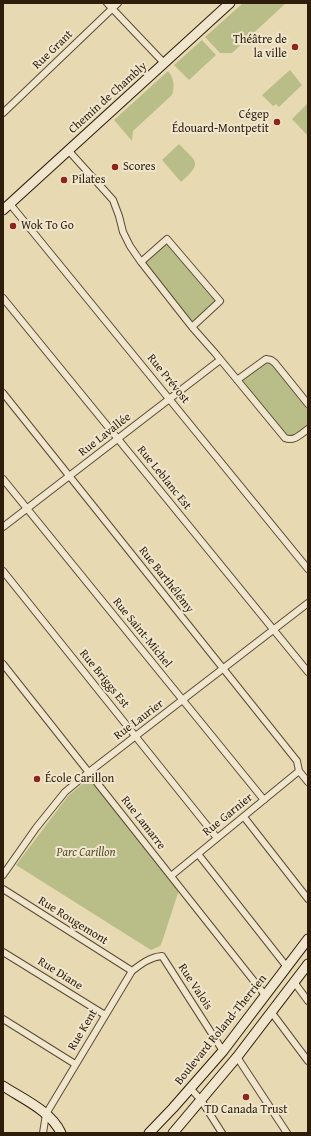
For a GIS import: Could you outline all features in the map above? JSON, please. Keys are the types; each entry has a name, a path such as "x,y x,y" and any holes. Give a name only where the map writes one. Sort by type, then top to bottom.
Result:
{"main road":[{"name":"Chemin de Chambly","path":"6,207 230,3"},
{"name":"Boulevard Roland-Therrien","path":"149,1133 223,1051 308,940"},
{"path":"173,1133 237,1057 308,964"},
{"path":"3,1086 46,1114 59,1128 61,1133"}],"street":[{"path":"107,3 164,63"},
{"name":"Rue Grant","path":"3,113 118,3"},
{"path":"68,150 112,200 119,216 123,232 130,246 141,262 192,327 285,438 293,440 308,428"},
{"name":"Rue Prévost","path":"6,207 169,399 308,569"},
{"path":"141,262 168,240 220,301 192,327"},
{"name":"Rue Leblanc Est","path":"3,298 308,672"},
{"path":"237,380 266,359 271,360 308,404"},
{"name":"Rue Lavallée","path":"3,527 220,360"},
{"name":"Rue Barthélémy","path":"3,393 297,761 299,771 308,782"},
{"name":"Rue Saint-Michel","path":"3,479 264,800"},
{"name":"Rue Briggs Est","path":"3,571 217,838"},
{"name":"Rue Laurier","path":"3,875 36,828 65,792 308,603"},
{"name":"Rue Lamarre","path":"3,664 265,995"},
{"name":"Rue Garnier","path":"171,876 299,771"},
{"path":"244,817 308,899"},
{"path":"198,854 287,967"},
{"name":"Rue Rougemont","path":"3,889 132,971"},
{"name":"Rue Diane","path":"3,952 105,1015"},
{"name":"Rue Kent","path":"43,1133 46,1114 132,971 145,961 154,957 162,956"},
{"name":"Rue Valois","path":"162,956 223,1051"},
{"path":"294,982 308,1001"},
{"path":"272,1013 308,1062"},
{"path":"3,1019 75,1064"},
{"path":"237,1057 287,1133"},
{"path":"190,1088 201,1100 222,1133"}],"green space":[{"path":"243,3 286,3 232,53 220,53 205,37"},
{"path":"202,40 216,55 189,80 174,65"},
{"path":"290,70 302,85 279,107 276,104 273,106 262,95"},
{"path":"168,71 172,76 173,82 172,95 133,131 132,141 114,120"},
{"path":"308,103 308,136 292,119"},
{"path":"179,144 190,155 195,163 195,166 181,182 162,160"},
{"path":"167,239 220,301 192,327 141,262"},
{"path":"266,359 271,360 308,404 308,429 289,440 237,380"},
{"name":"Parc Carillon","path":"90,780 179,890 162,942 160,946 151,950 16,865 68,796 86,781"}],"place":[{"name":"Théâtre de la ville","path":"295,47"},
{"name":"Cégep Édouard-Montpetit","path":"277,122"},
{"name":"Scores","path":"115,167"},
{"name":"Pilates","path":"64,180"},
{"name":"Wok To Go","path":"13,226"},
{"name":"École Carillon","path":"37,779"},
{"name":"TD Canada Trust","path":"246,1097"}]}
